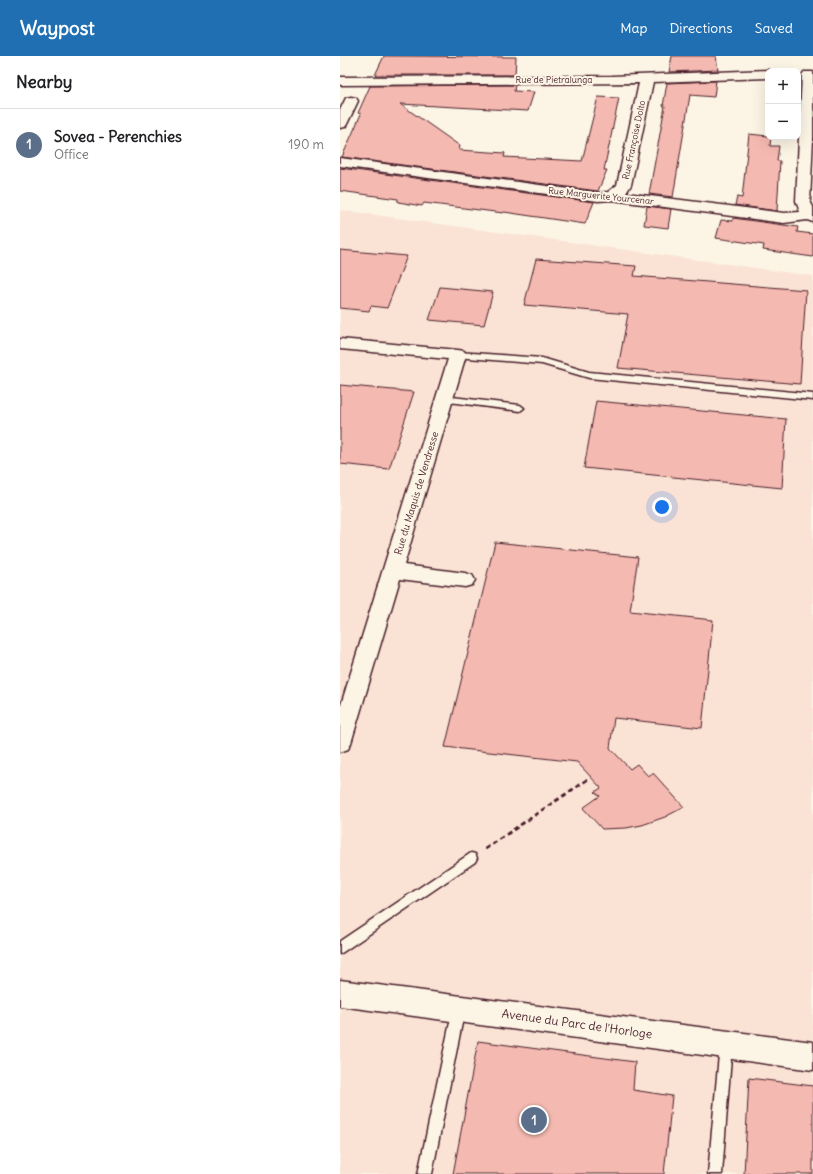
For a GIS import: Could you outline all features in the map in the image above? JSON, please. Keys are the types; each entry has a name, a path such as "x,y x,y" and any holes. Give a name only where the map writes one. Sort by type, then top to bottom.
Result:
{"street":[{"name":"Rue de Pietralunga","path":"340,81 647,79 765,74"},
{"path":"807,75 802,201 811,216"},
{"name":"Rue Françoise Dolto","path":"612,196 624,186 647,79"},
{"path":"340,124 351,101"},
{"name":"Rue Marguerite Yourcenar","path":"340,162 598,197 612,196 784,218 811,216"},
{"path":"340,344 458,355"},
{"name":"Rue du Maquis de Vendresse","path":"340,743 458,355"},
{"path":"393,571 465,580"},
{"name":"Avenue du Parc de l'Horloge","path":"340,993 813,1056"}],"lane":[{"path":"458,355 542,361 589,375 813,397"},
{"path":"444,399 520,408"},
{"path":"340,948 471,858"},
{"path":"425,1174 459,1008"},
{"path":"716,1174 726,1044"}],"path":[{"path":"471,858 591,777"}],"shaded area":[{"path":"340,210 813,276 813,1174 340,1174"}],"building":[{"path":"384,56 516,57 515,75 375,75"},
{"path":"672,56 716,56 718,70 669,72"},
{"path":"716,81 714,97 690,95 673,197 649,194 665,106 663,106 667,83"},
{"path":"515,85 514,91 534,92 528,111 400,104 460,146 459,150 505,153 504,157 582,161 598,97 619,98 604,170 607,170 598,191 342,157 361,114 358,113 370,86"},
{"path":"749,134 765,136 765,140 771,140 770,146 779,146 777,161 780,161 777,211 735,205 737,197 742,198"},
{"path":"340,168 594,202 585,224 504,212 424,203 422,206 398,202 398,199 340,191"},
{"path":"647,206 671,209 668,228 644,225"},
{"path":"733,218 798,227 797,232 813,234 813,257 763,250 764,245 716,238 721,220 733,221"},
{"path":"340,250 407,256 387,308 371,306 369,311 340,308"},
{"path":"536,259 636,266 634,276 806,290 800,384 618,368 628,314 524,305"},
{"path":"440,287 493,292 484,325 429,320"},
{"path":"340,385 414,392 389,469 340,464"},
{"path":"596,401 786,419 782,488 584,468"},
{"path":"495,542 638,557 630,611 713,620 702,728 614,718 610,748 630,769 637,764 648,776 653,773 684,807 665,817 642,825 626,828 602,829 583,808 600,796 595,792 601,788 577,762 445,747"},
{"path":"478,1041 635,1062 633,1090 672,1096 664,1174 453,1174"},
{"path":"749,1078 813,1086 813,1174 744,1174"}],"place":[{"name":"Sovea - Perenchies","path":"534,1120"}]}
